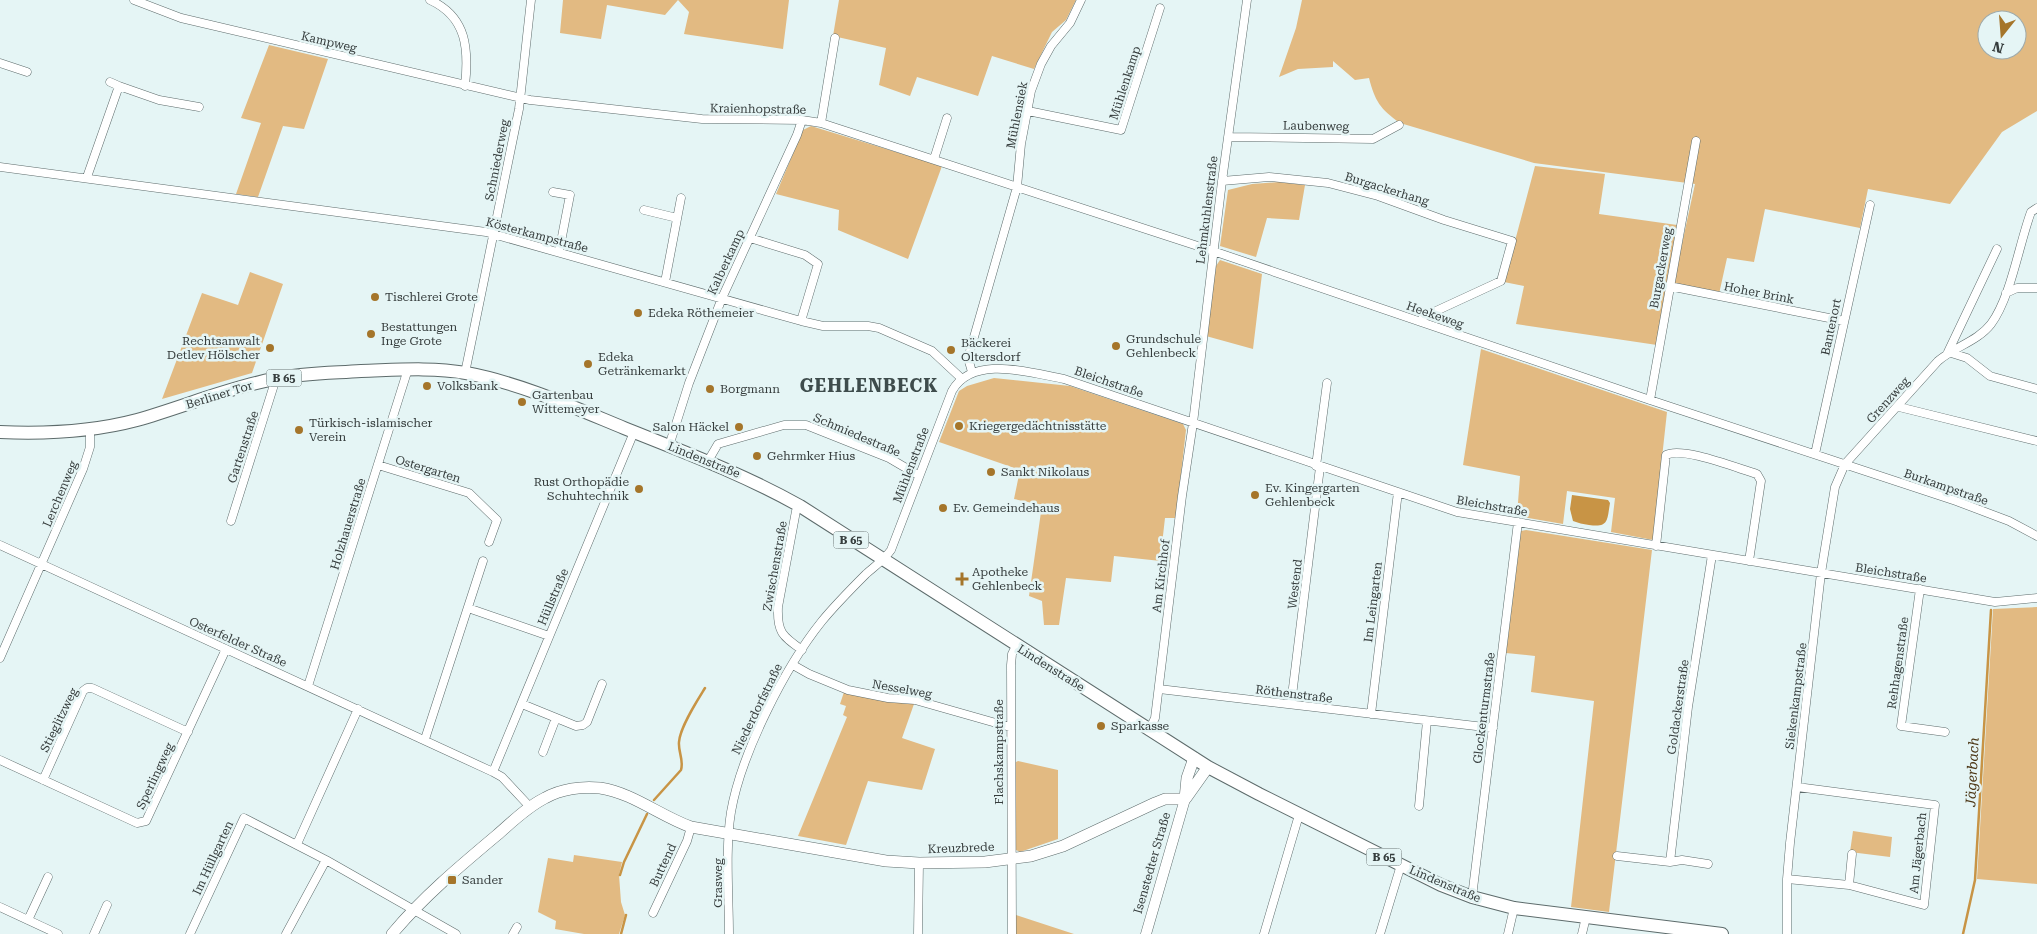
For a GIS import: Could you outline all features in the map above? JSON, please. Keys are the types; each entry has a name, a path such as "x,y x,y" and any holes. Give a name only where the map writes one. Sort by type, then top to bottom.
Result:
{"main road":[{"name":"Berliner Tor","path":"90,429 136,420 274,379 336,372 408,369 440,370"},
{"name":"Lindenstraße","path":"440,370 465,373 502,382 539,395 708,461 763,485 800,506 1016,646 1208,767 1299,815 1472,897 1514,908 1722,934"},
{"name":"B 65","path":"0,432 62,433 90,429"},
{"name":"Isenstedter Straße","path":"1185,799 1188,778 1194,758"},
{"name":"Isenstedter Straße","path":"1185,799 1208,767"},
{"path":"392,934 413,909 460,865 530,807 557,792 600,788 629,797 677,822 729,832"},
{"name":"Kreuzbrede","path":"729,832 886,860 919,864 1011,860 1063,846 1160,801 1185,799"}],"street":[{"name":"Kampweg","path":"134,0 181,18 520,98"},
{"path":"430,0 439,2 452,15 462,30 467,71 465,86"},
{"name":"Schniederweg","path":"465,373 519,109 531,0"},
{"name":"Mühlensiek","path":"1017,187 1021,144 1031,91 1041,64 1061,31 1070,23 1082,0"},
{"name":"Lehmkuhlenstraße","path":"1193,423 1213,251 1247,0"},
{"name":"Mühlenkamp","path":"1028,111 1121,130 1160,8"},
{"path":"821,123 835,38"},
{"path":"0,63 27,72"},
{"path":"110,82 159,100 199,107"},
{"path":"87,177 119,86"},
{"name":"Kraienhopstraße","path":"520,98 687,118 802,120 821,123 1017,187"},
{"path":"934,159 947,118"},
{"name":"Kalberkamp","path":"670,446 688,383 722,298 798,135 802,120"},
{"name":"Laubenweg","path":"1228,136 1373,138 1399,125"},
{"name":"Burgackerweg","path":"1650,400 1696,142"},
{"name":"Kösterkampstraße","path":"0,167 87,177 494,234 801,321 823,326 868,326 879,328 932,351 961,378"},
{"name":"Burgackerhang","path":"1222,181 1269,177 1328,183 1378,196 1444,220 1512,240 1501,281 1423,317 1421,322"},
{"path":"972,372 968,358 1017,187"},
{"name":"Heekeweg","path":"1017,187 1845,464"},
{"path":"553,192 570,195 559,252"},
{"path":"665,282 681,198"},
{"name":"Bantenort","path":"1815,454 1870,205"},
{"name":"Grenzweg","path":"1845,464 1938,361 1948,352 1962,346 1991,324 2006,293 2031,212 2037,208"},
{"path":"644,210 677,218"},
{"path":"750,238 805,255 818,264 801,321"},
{"name":"Grenzweg","path":"1948,352 1996,249"},
{"name":"Hoher Brink","path":"1669,286 1844,321"},
{"path":"2006,293 2018,288 2037,288"},
{"path":"1948,352 1967,358 1990,376 2037,389"},
{"name":"Holzhauerstraße","path":"308,686 408,369"},
{"name":"Bleichstraße","path":"961,378 972,372 1003,369 1064,379 1457,512 1995,602 2037,598"},
{"name":"Mühlenstraße","path":"883,560 891,550 952,390 961,378"},
{"name":"Gartenstraße","path":"231,520 274,388 274,379"},
{"name":"Westend","path":"1291,704 1327,383"},
{"path":"1898,406 2037,441"},
{"name":"Am Kirchhof","path":"1149,731 1155,718 1182,496 1193,423"},
{"name":"Schmiedestraße","path":"708,461 718,444 784,425 798,424 812,427 889,458 918,475"},
{"name":"Lerchenweg","path":"0,658 84,469 90,447 90,429"},
{"name":"Hüllstraße","path":"493,772 634,432"},
{"path":"1656,546 1666,455 1671,452 1693,454 1757,474 1761,481 1749,562"},
{"name":"Burkampstraße","path":"1845,464 1956,501 2008,521 2037,536"},
{"name":"Siekenkampstraße","path":"1787,934 1787,879 1821,573 1835,487 1845,464"},
{"name":"Ostergarten","path":"378,465 469,493 497,520 489,542"},
{"name":"Im Leingarten","path":"1370,714 1398,492"},
{"name":"Zwischenstraße","path":"800,506 796,511 778,606 778,621 779,630 783,636 802,650"},
{"name":"Glockenturmstraße","path":"1472,897 1518,522"},
{"path":"0,545 42,565"},
{"name":"Goldackerstraße","path":"1670,862 1688,707 1712,555"},
{"name":"Niederdorfstraße","path":"729,832 731,812 739,779 774,700 793,665 821,622 844,595 883,560"},
{"path":"425,739 483,561"},
{"name":"Osterfelder Straße","path":"42,565 425,739 493,772 502,777 530,807"},
{"name":"Rehhagenstraße","path":"1920,589 1901,726 1945,732"},
{"path":"468,608 549,636"},
{"name":"Flachskampstraße","path":"1012,934 1010,665 1016,646"},
{"name":"Sperlingweg","path":"0,760 137,824 146,821 226,649"},
{"name":"Nesselweg","path":"793,665 809,674 848,690 888,698 915,700 1010,727"},
{"path":"522,704 576,726 583,726 587,722 602,684"},
{"name":"Stieglitzweg","path":"43,780 83,691 87,688 92,688 188,732"},
{"name":"Röthenstraße","path":"1159,689 1493,728"},
{"path":"297,844 358,709"},
{"path":"542,752 556,718"},
{"path":"1419,806 1427,721"},
{"name":"Am Jägerbach","path":"1787,879 1849,885 1924,905 1934,805 1797,787"},
{"name":"Isenstedter Straße","path":"1146,934 1185,799"},
{"path":"1264,934 1299,815"},
{"name":"Im Hüllgarten","path":"190,934 244,818 297,844 456,934"},
{"name":"Buttend","path":"653,913 687,840 691,826"},
{"name":"Grasweg","path":"729,832 730,934"},
{"path":"1849,885 1852,854"},
{"path":"1617,856 1670,862 1682,860 1708,864"},
{"path":"286,934 326,860"},
{"path":"918,934 919,864"},
{"path":"1380,934 1401,865"},
{"path":"28,920 48,877"},
{"path":"94,934 107,905"},
{"path":"0,907 58,934"},
{"path":"1508,934 1514,908"},
{"path":"1582,934 1586,917"}],"shaded area":[{"path":"563,0 678,0 665,15 607,5 601,39 560,33"},
{"path":"678,0 789,0 783,49 684,34 689,12"},
{"path":"839,0 1076,0 1066,20 1052,32 1034,69 992,56 978,96 917,77 910,96 879,85 886,48 833,36"},
{"path":"1302,0 2037,0 2037,111 2002,132 1950,204 1868,189 1860,228 1765,209 1754,262 1727,258 1719,294 1673,285 1695,184 1534,163 1400,123 1379,104 1369,78 1355,80 1333,61 1333,67 1298,69 1279,77 1296,28"},
{"path":"269,45 328,59 304,129 283,126 258,197 236,194 261,123 241,118"},
{"path":"811,126 942,166 908,259 838,230 839,210 776,194 803,130"},
{"path":"1535,166 1605,174 1599,214 1677,225 1657,345 1516,324 1524,286 1504,282"},
{"path":"1279,182 1305,185 1299,220 1267,218 1256,257 1220,246 1228,190 1252,184"},
{"path":"1220,260 1262,274 1253,349 1206,336 1216,266"},
{"path":"250,272 283,284 252,373 162,399 202,293 238,305"},
{"path":"1481,349 1667,412 1653,540 1611,532 1615,498 1567,491 1563,524 1517,516 1520,476 1463,465"},
{"path":"994,378 1070,386 1183,424 1186,430 1176,518 1165,518 1161,553 1171,556 1170,562 1114,556 1111,582 1066,578 1059,625 1044,625 1042,601 1029,596 1042,505 1014,499 1020,470 939,442 959,391 967,386"},
{"path":"1572,495 1608,500 1610,503 1606,522 1596,526 1573,521 1570,509"},
{"path":"1526,530 1652,550 1609,912 1571,907 1594,701 1531,692 1535,656 1506,653 1521,531"},
{"path":"2037,607 2037,884 1977,879 1993,609"},
{"path":"844,692 888,702 914,704 902,738 935,749 922,790 868,781 846,845 798,836 847,717 843,715 846,706 840,704"},
{"path":"1018,761 1058,770 1058,839 1020,852 1016,850 1014,763"},
{"path":"1853,831 1892,837 1890,857 1850,852"},
{"path":"574,855 622,862 619,875 621,902 625,915 619,934 584,934 555,929 556,921 538,912 548,858 573,862"},
{"path":"1016,915 1074,934 1016,934"}],"waterway":[{"name":"Jägerbach","path":"1963,934 1975,880 1991,610"},
{"path":"654,800 681,770 682,763 679,746 682,729 705,688"},
{"path":"620,875 624,862 647,814"},
{"path":"621,934 626,915"}],"place":[{"name":"Tischlerei Grote","path":"375,297"},
{"name":"Edeka Röthemeier","path":"638,313"},
{"name":"Bestattungen Inge Grote","path":"371,334"},
{"name":"Grundschule Gehlenbeck","path":"1116,346"},
{"name":"Rechtsanwalt Detlev Hölscher","path":"270,348"},
{"name":"Bäckerei Oltersdorf","path":"951,350"},
{"name":"Edeka Getränkemarkt","path":"588,364"},
{"name":"Volksbank","path":"427,386"},
{"name":"Borgmann","path":"710,389"},
{"name":"Gartenbau Wittemeyer","path":"522,402"},
{"name":"Kriegergedächtnisstätte","path":"959,426"},
{"name":"Salon Häckel","path":"739,427"},
{"name":"Türkisch-islamischer Verein","path":"299,430"},
{"name":"Gehrmker Hius","path":"757,456"},
{"name":"Sankt Nikolaus","path":"991,472"},
{"name":"Rust Orthopädie Schuhtechnik","path":"639,489"},
{"name":"Ev. Kingergarten Gehlenbeck","path":"1255,495"},
{"name":"Ev. Gemeindehaus","path":"943,508"},
{"name":"Apotheke Gehlenbeck","path":"962,579"},
{"name":"Sparkasse","path":"1101,726"},
{"name":"Sander","path":"452,880"}],"district":[{"name":"GEHLENBECK","path":"869,385"}]}
